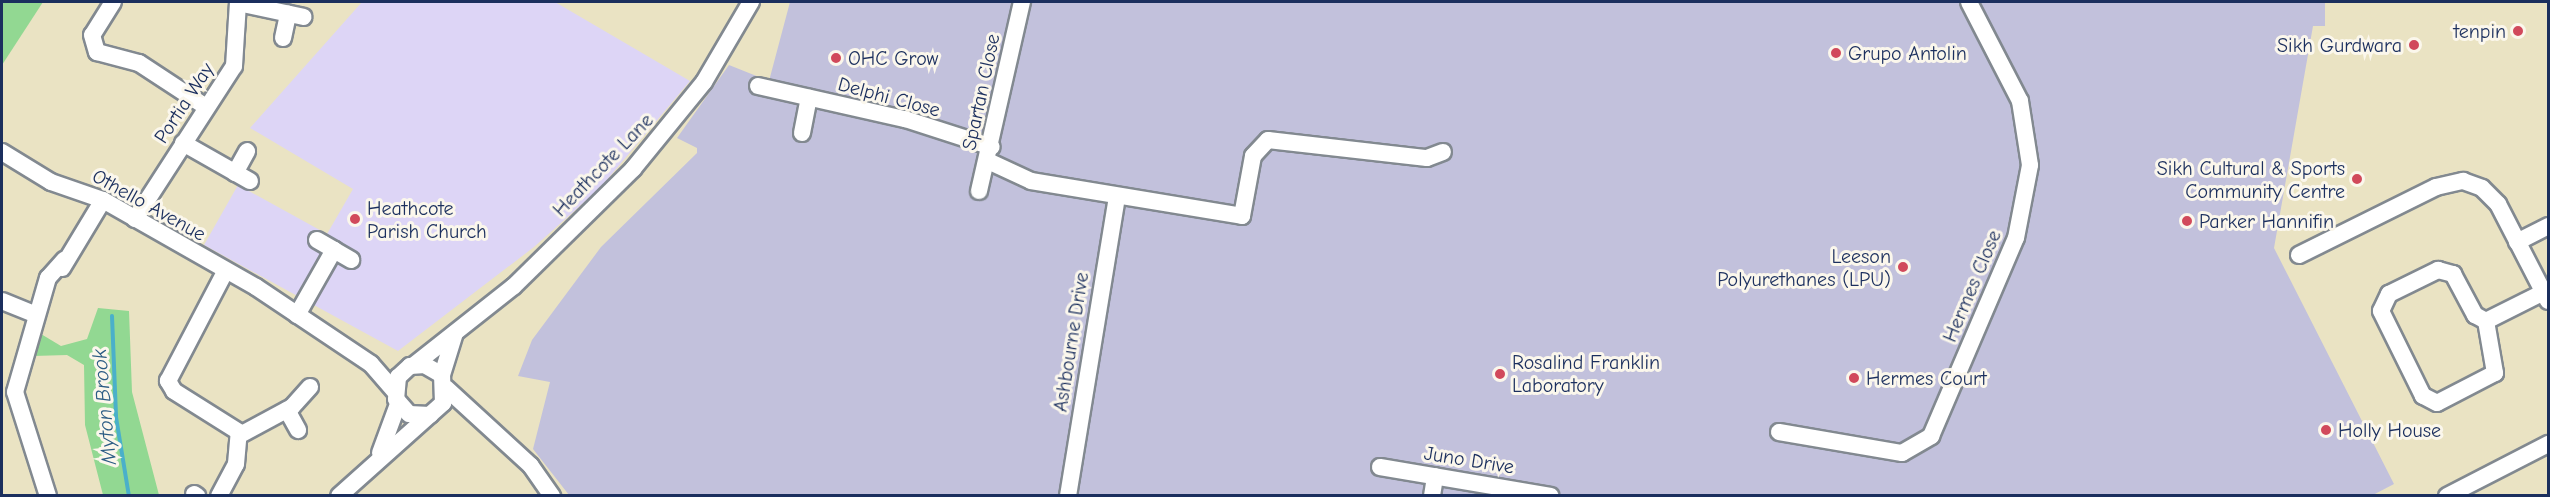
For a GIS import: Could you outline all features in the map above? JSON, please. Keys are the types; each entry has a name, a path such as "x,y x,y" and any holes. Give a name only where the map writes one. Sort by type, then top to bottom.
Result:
{"street":[{"path":"113,2 91,39 97,52 139,63 206,107"},
{"path":"238,2 296,15 283,38"},
{"name":"Portia Way","path":"135,219 235,61 233,26 238,2"},
{"name":"Heathcote Lane","path":"379,457 395,424 396,397 409,368 521,280 657,142 704,82 751,2"},
{"name":"Spartan Close","path":"979,190 990,154 1022,2"},
{"name":"Hermes Close","path":"1779,432 1902,453 1931,436 2016,238 2030,165 2020,101 1969,2"},
{"name":"Delphi Close","path":"758,86 905,119 990,154 1031,182 1242,216 1253,156 1274,138 1427,158 1443,152"},
{"name":"Delphi Close","path":"802,133 809,98"},
{"path":"183,143 243,177 247,151"},
{"name":"Othello Avenue","path":"2,152 51,182 103,200 243,283 258,297 297,315 370,364 396,397"},
{"path":"2299,255 2454,181 2491,194 2546,297 2486,321"},
{"name":"Ashbourne Drive","path":"1068,495 1117,196"},
{"path":"48,495 8,399 43,292 103,200"},
{"path":"2517,242 2548,226"},
{"path":"318,240 351,260"},
{"path":"297,315 334,250"},
{"path":"2443,270 2453,274 2475,315 2486,321 2495,372 2437,403 2423,396 2381,311 2389,294 2443,270"},
{"path":"225,272 168,381 174,392 240,435"},
{"path":"2,301 34,314"},
{"name":"Heathcote Lane","path":"339,495 379,457 432,414 444,382 456,333"},
{"name":"Othello Avenue","path":"370,364 409,368"},
{"path":"409,368 444,382 477,420 519,455 552,495"},
{"path":"240,435 287,410 310,387"},
{"path":"396,397 409,414 432,414 477,420"},
{"path":"287,410 298,430"},
{"path":"219,495 236,464 240,435"},
{"path":"2447,495 2548,444"},
{"name":"Juno Drive","path":"1380,467 1551,495"},
{"path":"1432,495 1435,476"}],"shaded area":[{"path":"362,2 555,2 690,81 600,188 534,247 398,351 204,245 238,185 327,234 353,189 250,128"},
{"path":"790,2 2325,2 2325,26 2313,26 2274,248 2394,484 2371,496 569,495 533,449 550,382 518,376 532,340 601,247 697,153 697,148 677,138 729,65 769,81"}],"green space":[{"path":"2,2 43,2 2,65"},
{"path":"98,308 129,311 132,392 159,495 103,495 85,425 84,365 67,355 33,356 41,334 61,346 87,339"}],"waterway":[{"name":"Myton Brook","path":"112,316 116,417 129,496"}],"place":[{"name":"tenpin","path":"2518,31"},
{"name":"Sikh Gurdwara","path":"2414,45"},
{"name":"Grupo Antolin","path":"1836,53"},
{"name":"OHC Grow","path":"836,58"},
{"name":"Sikh Cultural & Sports Community Centre","path":"2357,179"},
{"name":"Heathcote Parish Church","path":"355,219"},
{"name":"Parker Hannifin","path":"2187,221"},
{"name":"Leeson Polyurethanes (LPU)","path":"1903,267"},
{"name":"Rosalind Franklin Laboratory","path":"1500,374"},
{"name":"Hermes Court","path":"1854,378"},
{"name":"Holly House","path":"2326,430"}]}
